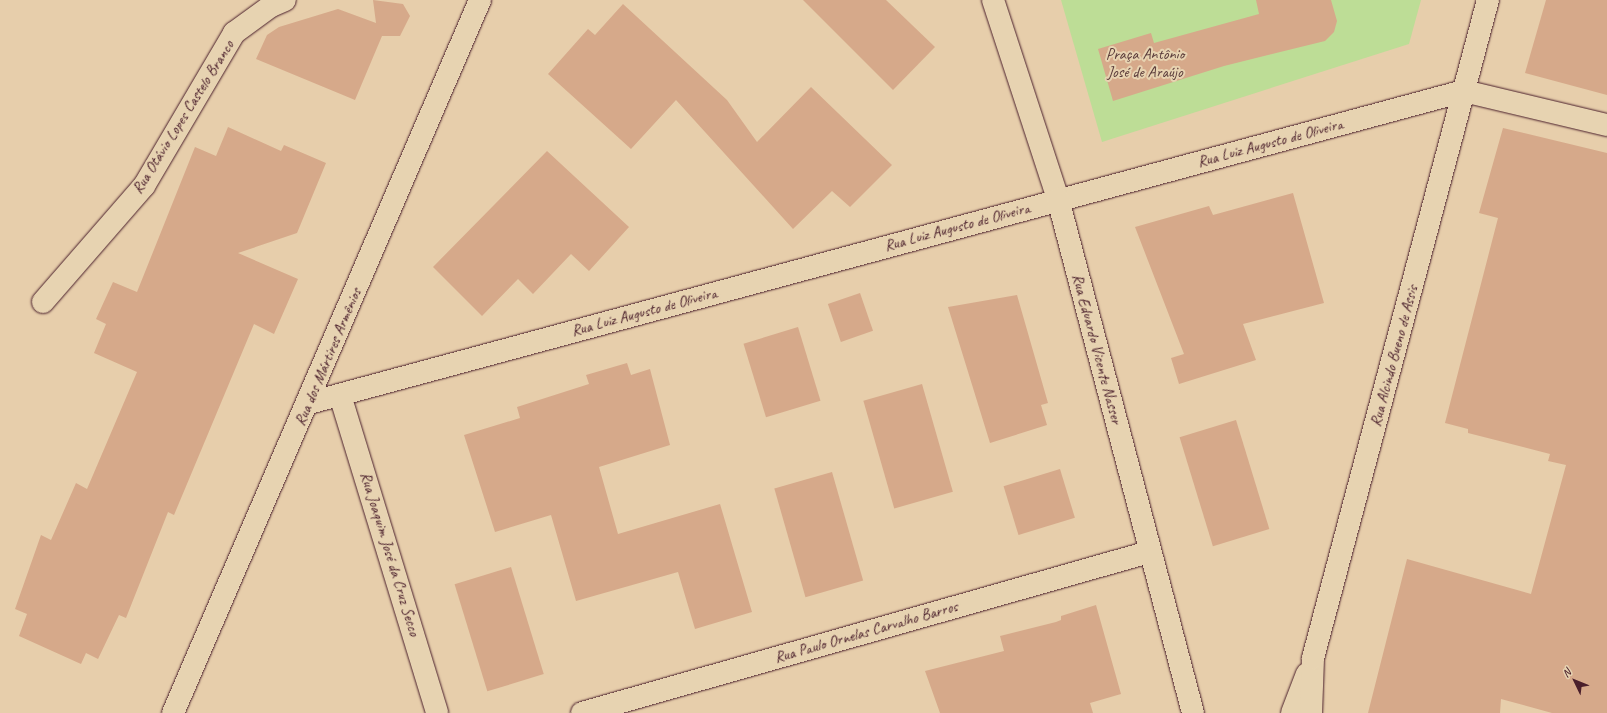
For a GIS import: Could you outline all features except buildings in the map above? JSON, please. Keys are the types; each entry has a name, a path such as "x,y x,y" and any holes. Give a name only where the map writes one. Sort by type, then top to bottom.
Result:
{"street":[{"name":"Rua Otávio Lopes Castelo Branco","path":"44,302 144,186 234,33 271,6 285,0"},
{"name":"Rua dos Mártires Armênios","path":"173,713 309,403 480,0"},
{"name":"Rua Eduardo Vicente Nasser","path":"993,0 1058,199 1149,552 1195,709"},
{"name":"Rua Alcindo Bueno de Assis","path":"1311,713 1314,658 1488,0"},
{"name":"Rua Luiz Augusto de Oliveira","path":"309,403 1058,199 1464,91 1607,125"},
{"name":"Rua Joaquim José da Cruz Secco","path":"340,395 438,713"},
{"name":"Rua Paulo Ornelas Carvalho Barros","path":"582,713 1149,552"},
{"path":"1292,713 1314,658"}],"green space":[{"name":"Praça Antônio José de Araújo","path":"1061,0 1421,0 1409,44 1102,142"}]}
